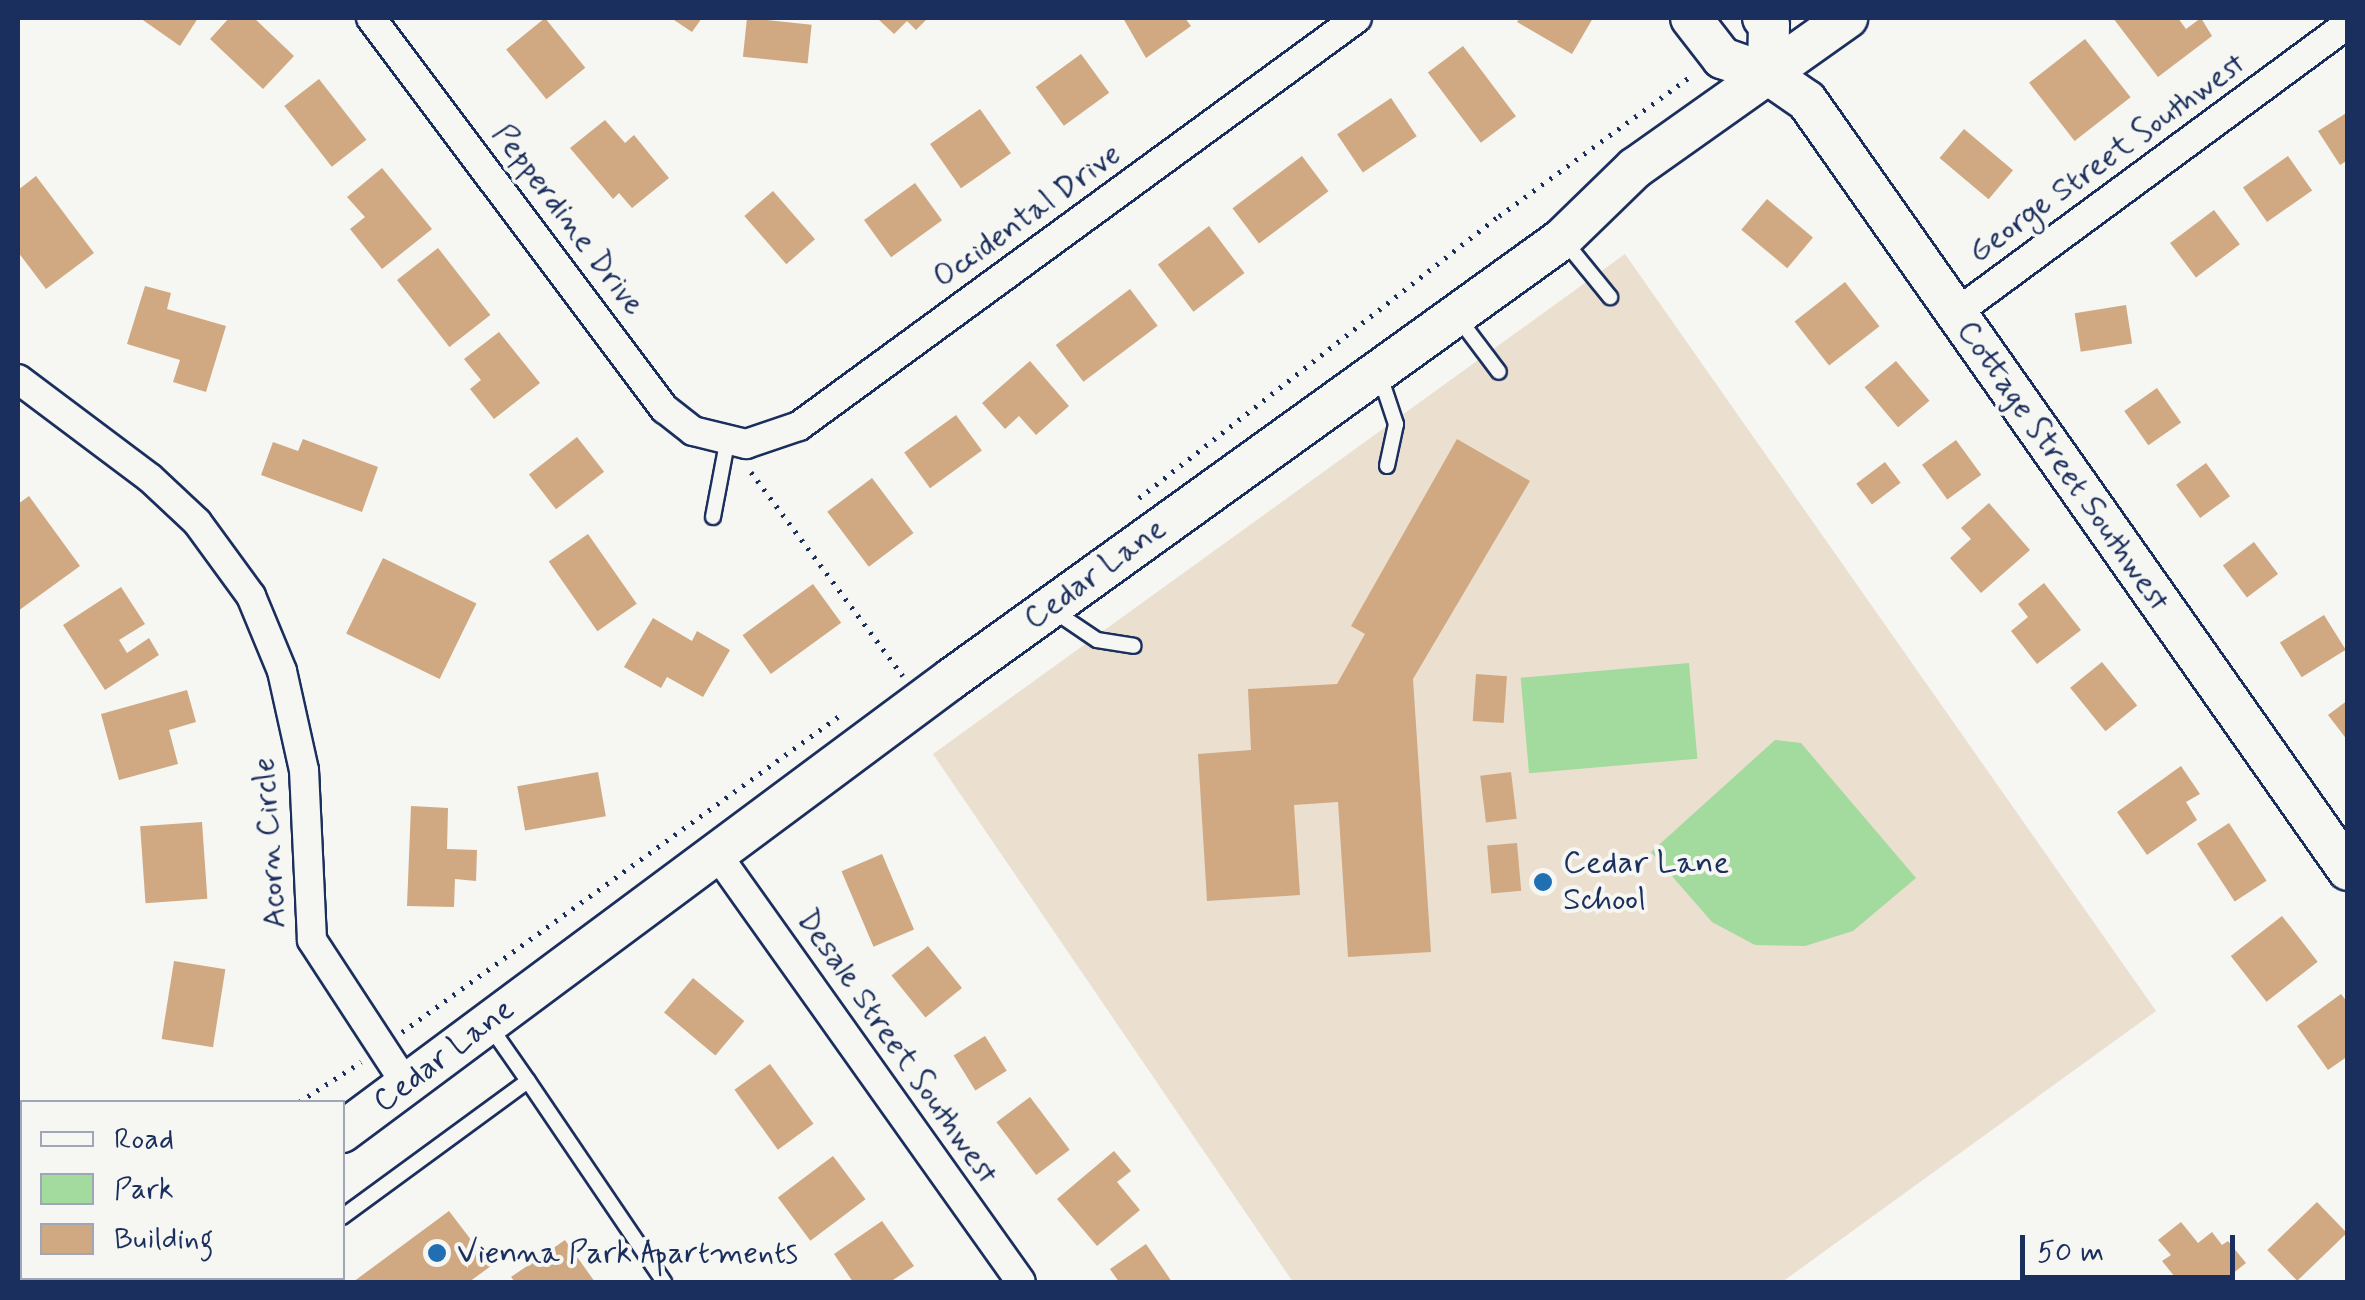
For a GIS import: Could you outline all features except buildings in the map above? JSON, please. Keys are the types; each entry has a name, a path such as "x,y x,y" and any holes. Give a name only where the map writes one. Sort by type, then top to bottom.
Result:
{"main road":[{"path":"1691,18 1722,58"},
{"path":"1763,18 1769,25 1768,74"},
{"name":"Cedar Lane","path":"345,1130 716,853 906,679 1049,607 1377,368 1562,239 1635,168 1846,18"},
{"name":"Cottage Street Southwest","path":"1722,58 1768,74 1807,102 2348,870"}],"street":[{"name":"Pepperdine Drive","path":"371,18 665,408 693,431 727,443"},
{"name":"Occidental Drive","path":"727,443 766,442 800,426 1357,18"},
{"name":"George Street Southwest","path":"1956,313 2348,24"},
{"name":"Acorn Circle","path":"18,379 150,478 197,522 251,596 282,671 304,770 312,940 407,1086"},
{"name":"Desale Street Southwest","path":"716,853 1021,1282"}],"lane":[{"path":"1562,239 1610,297"},
{"path":"1456,314 1499,372"},
{"path":"1377,368 1396,424 1387,466"},
{"path":"714,517 727,443"},
{"path":"1049,607 1097,640 1134,646"},
{"path":"487,1023 664,1282"},
{"path":"345,1216 528,1081"}],"path":[{"path":"1126,507 1498,216 1722,58"},
{"path":"727,443 906,679"},
{"path":"303,1100 848,710"}],"shaded area":[{"name":"Cedar Lane School","path":"1625,254 2156,1011 1782,1282 1293,1282 933,754"}],"green space":[{"path":"1689,663 1697,759 1529,773 1521,678"},
{"path":"1775,740 1801,743 1916,878 1853,931 1805,946 1755,945 1712,922 1651,852"}],"place":[{"name":"Cedar Lane School","path":"1543,882"},
{"name":"Vienna Park Apartments","path":"437,1253"}]}
